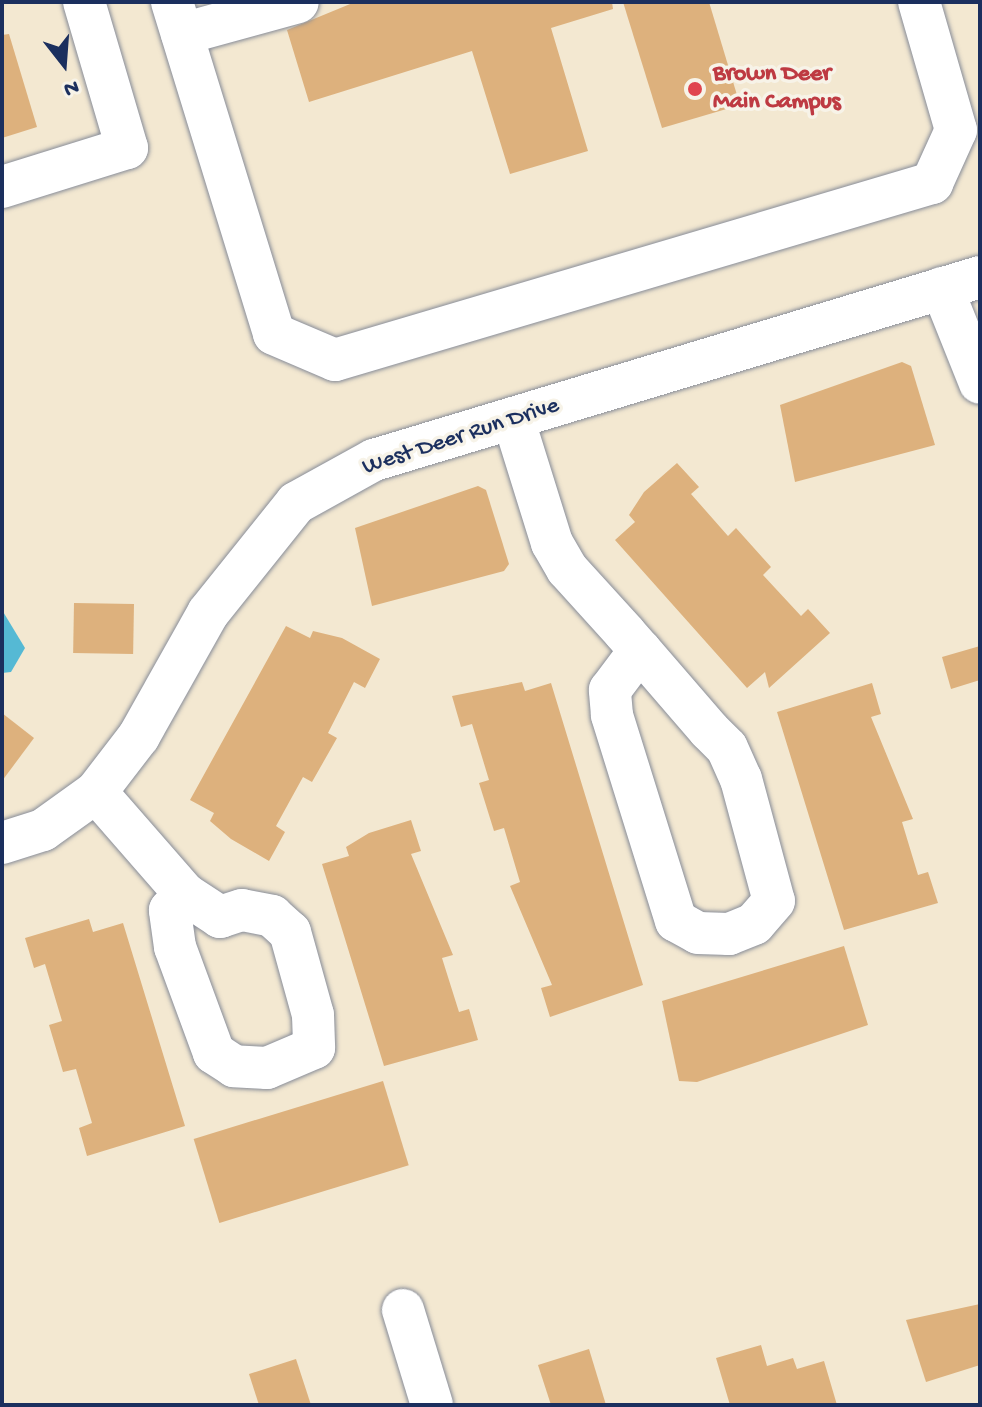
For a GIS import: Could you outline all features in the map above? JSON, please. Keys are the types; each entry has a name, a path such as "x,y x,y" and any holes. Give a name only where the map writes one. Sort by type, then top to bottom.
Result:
{"street":[{"path":"2,187 127,148 84,2"},
{"path":"298,2 177,18 274,334 335,360 932,183 956,130 919,2"},
{"path":"961,283 980,383"},
{"name":"West Deer Run Drive","path":"2,843 43,830 96,792 139,736 208,613 296,503 374,460 961,283"},
{"path":"513,418 552,543 640,650 727,748 741,779 774,901 754,924 729,934 698,933 676,921 612,715 610,690 640,650"},
{"path":"96,792 185,894"},
{"path":"403,1310 432,1405"}],"water":[{"path":"2,610 25,648 11,672 2,673"}],"building":[{"name":"Brown Deer Main Campus","path":"355,2 612,2 613,9 551,28 588,151 510,174 472,51 309,102 287,30"},
{"path":"623,2 709,2 740,105 662,128"},
{"path":"9,34 37,127 2,138 2,35"},
{"path":"902,362 911,366 935,445 795,482 780,405"},
{"path":"677,463 699,487 691,494 728,536 736,528 771,567 763,575 801,616 808,609 830,633 769,688 765,672 747,688 615,540 635,522 629,515 644,492"},
{"path":"478,486 486,490 509,564 504,571 372,606 355,528"},
{"path":"74,603 134,604 133,654 73,653"},
{"path":"286,626 310,638 313,631 342,638 380,659 365,688 354,682 328,733 337,738 312,782 303,777 276,826 285,832 269,861 231,839 210,821 214,813 190,800"},
{"path":"980,646 980,680 951,689 942,657"},
{"path":"522,682 525,691 551,683 643,985 550,1017 541,988 552,985 510,886 520,882 504,828 494,831 479,783 489,780 472,724 461,727 452,696"},
{"path":"872,683 881,714 871,717 913,819 902,822 918,875 928,872 938,903 844,930 777,712"},
{"path":"2,713 34,738 2,781"},
{"path":"411,820 421,851 411,854 453,955 442,958 459,1012 469,1009 478,1040 384,1066 322,864 349,856 346,847 369,833"},
{"path":"89,919 93,932 123,923 185,1126 87,1156 79,1128 92,1123 76,1069 63,1072 49,1025 62,1021 45,964 34,968 25,938"},
{"path":"844,946 868,1025 697,1082 679,1081 662,1001"},
{"path":"383,1081 409,1165 219,1223 194,1139"},
{"path":"980,1304 980,1365 926,1382 906,1320"},
{"path":"761,1345 767,1366 793,1358 797,1369 824,1361 837,1405 730,1405 716,1358"},
{"path":"589,1349 606,1405 551,1405 538,1365"},
{"path":"296,1359 311,1405 259,1405 249,1374"}],"place":[{"name":"Brown Deer Main Campus","path":"695,89"}]}
